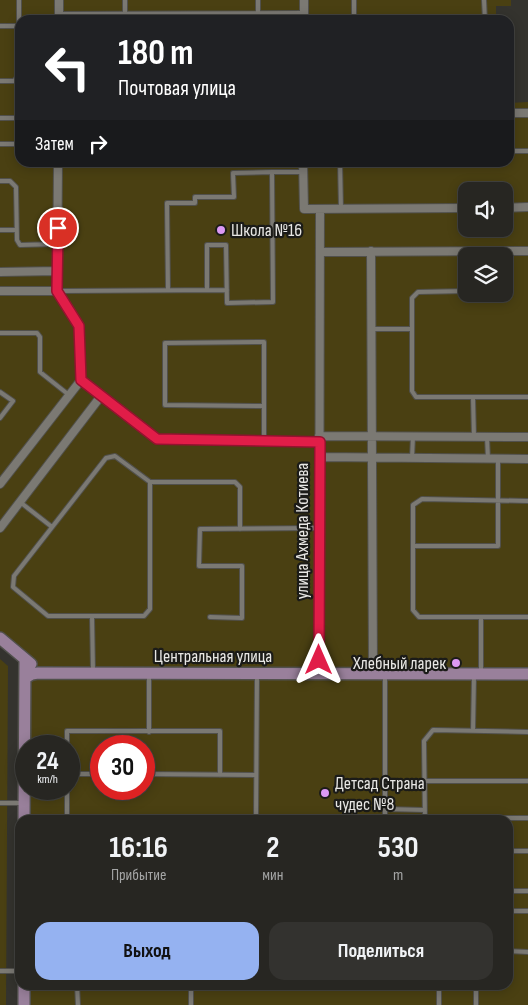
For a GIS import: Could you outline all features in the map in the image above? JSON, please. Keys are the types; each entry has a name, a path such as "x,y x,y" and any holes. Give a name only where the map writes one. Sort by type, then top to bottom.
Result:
{"street":[{"path":"59,0 59,15"},
{"path":"304,0 304,15"},
{"path":"514,113 528,112"},
{"path":"0,484 81,380 79,326 57,291 58,167"},
{"path":"303,167 304,209 458,208"},
{"path":"513,208 528,207"},
{"name":"улица Ахмеда Котиева","path":"319,674 320,209"},
{"path":"371,251 372,458 379,674"},
{"path":"513,252 528,251"},
{"path":"320,252 458,253"},
{"path":"0,272 57,271"},
{"path":"0,291 57,291"},
{"path":"81,380 157,439 264,441 372,436 528,437"},
{"path":"0,528 101,396"},
{"path":"320,457 528,459"},
{"path":"0,638 42,673"},
{"path":"25,659 25,735"},
{"name":"Центральная улица","path":"25,678 32,674 42,673 528,674"},
{"path":"24,800 24,815"},
{"path":"24,990 24,1005"}],"lane":[{"path":"19,0 20,15"},
{"path":"125,0 125,14"},
{"path":"258,0 258,14"},
{"path":"354,0 354,15"},
{"path":"484,0 485,15"},
{"path":"103,15 273,15"},
{"path":"0,26 15,26"},
{"path":"0,81 15,80"},
{"path":"0,118 15,118"},
{"path":"0,144 15,144"},
{"path":"514,151 528,151"},
{"path":"340,167 341,209"},
{"path":"207,290 207,245 226,245 227,303 273,302 272,172"},
{"path":"168,290 167,203 196,203 195,198 234,197 233,173 303,172"},
{"path":"0,181 10,181 16,187 16,230 17,240 20,244 58,244"},
{"path":"0,230 16,230"},
{"path":"57,291 227,290"},
{"path":"458,291 418,292 412,298 412,391 416,397 528,397"},
{"path":"372,329 412,329"},
{"path":"0,333 37,333 40,337 40,372 69,395"},
{"path":"264,406 165,405 164,343 264,342 264,406 264,441"},
{"path":"0,392 13,401 0,418"},
{"path":"473,397 474,437"},
{"path":"412,458 413,436"},
{"path":"487,437 488,459"},
{"path":"150,482 150,608 144,616 48,616 14,586 14,576 106,458 115,456 150,482 236,482 240,486 240,528"},
{"path":"413,546 498,546 498,459"},
{"path":"528,501 422,499 413,506 413,610 419,617 528,617"},
{"path":"20,502 52,527"},
{"path":"210,617 242,618 242,566 200,566 200,529 319,528"},
{"path":"92,616 93,673"},
{"path":"474,731 481,617"},
{"path":"149,673 149,732"},
{"path":"256,815 257,673"},
{"path":"379,674 385,815"},
{"path":"425,815 424,741 433,730 528,732"},
{"path":"67,735 67,732 220,732 220,775"},
{"path":"155,774 256,775"},
{"path":"425,781 528,781"},
{"path":"66,815 67,800"},
{"path":"0,803 24,803"},
{"path":"385,809 425,810"},
{"path":"513,818 528,818"},
{"path":"513,851 528,851"},
{"path":"513,891 528,891"},
{"path":"513,911 528,911"},
{"path":"513,952 528,952"},
{"path":"0,971 15,971"},
{"path":"77,990 78,1005"},
{"path":"191,990 191,1005"},
{"path":"439,990 439,1005"},
{"path":"476,990 476,1005"}],"shaded area":[{"path":"0,0 511,0 511,6 496,6 496,15 15,15 15,167 514,167 514,103 528,102 528,1005 24,1005 24,990 513,990 513,815 24,815 24,800 80,800 80,735 25,735 25,659 0,638"},
{"path":"0,659 8,666 6,1005 0,1005"}],"place":[{"name":"Школа №16","path":"221,230"},
{"name":"Хлебный ларек","path":"456,663"},
{"name":"Детсад Страна чудес №8","path":"325,793"}],"route":[{"path":"58,228 57,291 79,326 81,380 157,439 320,442 319,660"}]}
